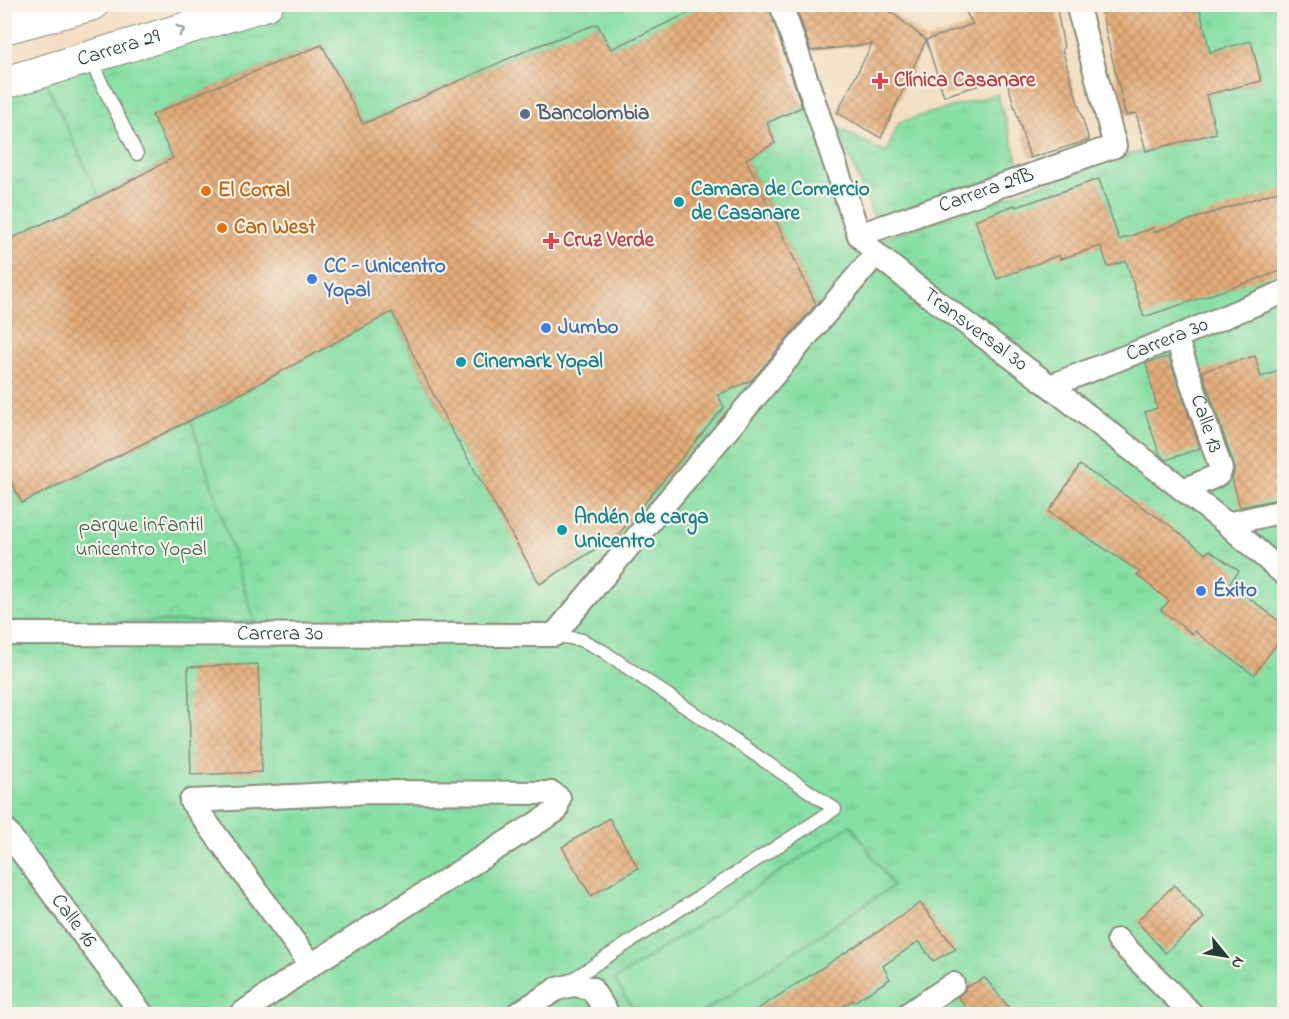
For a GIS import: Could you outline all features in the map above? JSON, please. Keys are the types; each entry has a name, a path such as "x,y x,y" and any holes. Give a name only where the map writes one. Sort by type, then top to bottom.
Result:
{"main road":[{"path":"4,28 93,4"},
{"name":"Carrera 29","path":"4,83 267,4"}],"street":[{"name":"Transversal 30","path":"781,4 859,235 876,254 916,286 1184,490 1284,574"},
{"name":"Carrera 29B","path":"859,235 1115,146 1077,4"},
{"path":"554,635 876,254"},
{"name":"Carrera 30","path":"1050,386 1284,292"},
{"name":"Calle 13","path":"1176,337 1221,469 1216,476 1184,490"},
{"path":"1227,524 1284,511"},
{"name":"Carrera 30","path":"4,634 554,635"},
{"path":"241,1014 311,965 556,811 559,798 552,794 372,792 191,801 311,965"},
{"name":"Calle 16","path":"4,828 142,1014"},
{"path":"1118,940 1192,1014"},
{"path":"912,1014 953,984"},
{"path":"518,1014 557,989 573,985 591,988 608,1014"}],"lane":[{"path":"88,57 137,154"},
{"path":"554,635 582,640 603,651 835,809 557,989"}],"green space":[{"path":"296,5 708,5 611,49 597,25 532,48 363,124 322,45 208,90 153,115 173,158 99,197 45,80"},
{"path":"1199,5 1284,5 1284,1014 5,1014 5,621 255,622 191,420 391,312 448,424 541,584 618,534 718,395 766,374 867,244 1128,155 1216,133 1206,95 1261,81 1251,42 1210,52"},
{"path":"45,80 99,197 5,242 5,97"},
{"path":"997,94 1021,169 875,219 838,128 886,153 899,122"},
{"path":"808,104 869,256 819,311 746,159 775,143 767,123"},
{"name":"parque infantil unicentro Yopal","path":"191,420 255,622 5,621 4,467 22,503"},
{"path":"851,825 893,886 700,1014 637,1014 614,980"}],"building":[{"name":"CC - Unicentro Yopal","path":"708,4 768,4 802,107 767,123 775,143 746,159 816,304 752,380 718,395 724,407 618,535 540,584 448,424 392,312 191,420 22,503 4,467 4,242 99,197 173,158 152,115 207,90 322,45 363,124 532,48 597,24 611,49"},
{"name":"Clínica Casanare","path":"795,4 884,4 926,40 881,138 837,113 872,44 811,51"},
{"path":"961,4 1056,4 1064,48 1062,49 1089,140 1030,158 1005,75 944,96 926,40 973,24"},
{"path":"1100,4 1199,5 1210,52 1251,41 1261,81 1206,95 1216,133 1146,151 1136,113 1126,116"},
{"path":"1099,179 1119,240 1153,228 1154,232 1284,189 1284,270 1144,317 1126,261 1108,267 1101,246 1060,259 1059,255 997,279 975,220"},
{"path":"1255,356 1261,377 1284,369 1284,498 1240,507 1232,479 1234,465 1202,371"},
{"path":"1169,357 1200,448 1167,460 1160,455 1145,412 1157,408 1146,363"},
{"path":"1080,465 1169,525 1206,554 1209,550 1239,571 1230,583 1284,625 1284,634 1254,675 1194,631 1192,634 1161,610 1169,601 1137,575 1140,572 1049,512"},
{"path":"258,664 262,772 191,775 188,667"},
{"path":"609,818 638,868 591,896 562,847"},
{"path":"1174,885 1204,918 1165,953 1137,921"},
{"path":"920,903 956,949 933,961 919,941 883,966 890,979 830,1014 750,1014 890,924"},
{"path":"985,978 1014,1014 971,1014 958,997 966,987"}],"place":[{"name":"Clínica Casanare","path":"880,81"},
{"name":"Bancolombia","path":"525,114"},
{"name":"El Corral","path":"206,191"},
{"name":"Camara de Comercio de Casanare","path":"679,202"},
{"name":"Can West","path":"222,228"},
{"name":"Cruz Verde","path":"551,241"},
{"name":"CC - Unicentro Yopal","path":"312,279"},
{"name":"Jumbo","path":"546,328"},
{"name":"Cinemark Yopal","path":"461,362"},
{"name":"Andén de carga Unicentro","path":"562,530"},
{"name":"Éxito","path":"1201,591"}]}
